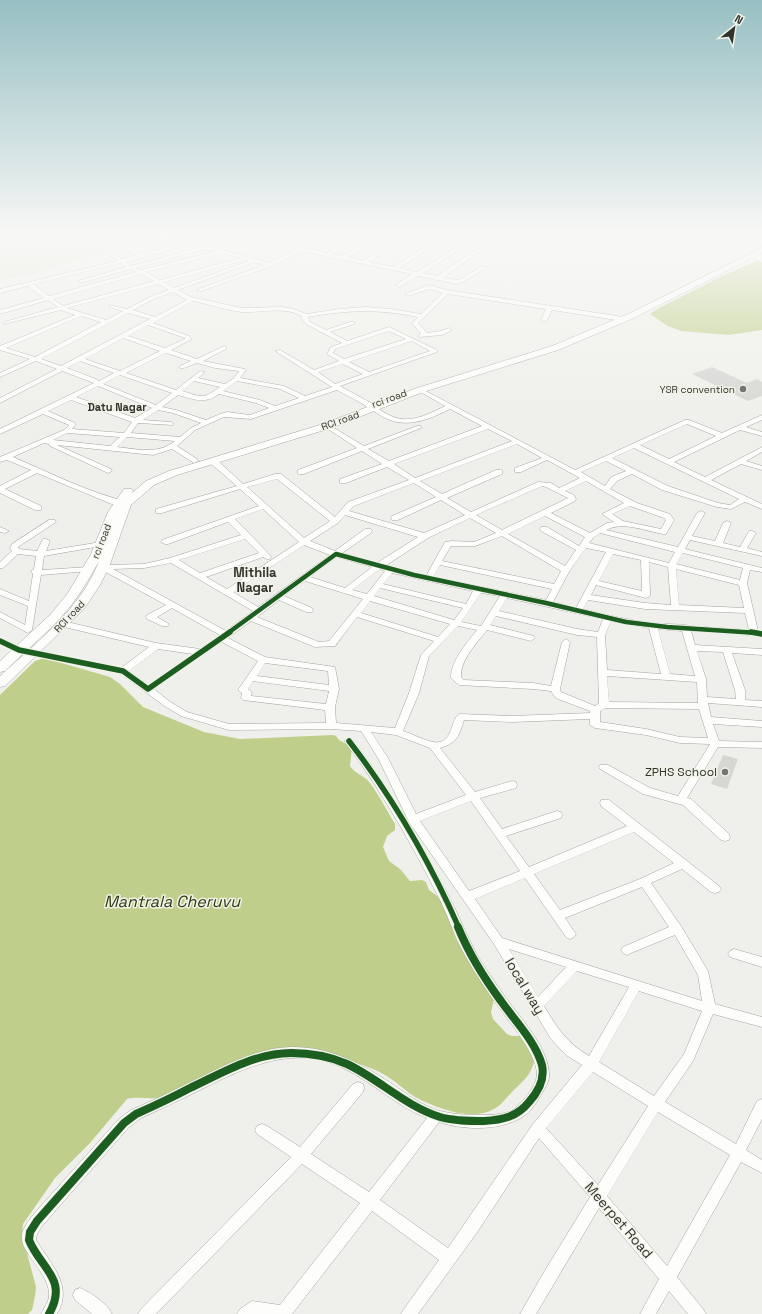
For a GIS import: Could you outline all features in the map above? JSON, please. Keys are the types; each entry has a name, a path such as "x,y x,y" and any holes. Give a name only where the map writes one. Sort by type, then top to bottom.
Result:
{"main road":[{"name":"rci road","path":"0,668 59,612 80,584 89,569 128,490 146,478 194,461 258,444 372,406 416,388 537,350 619,319 663,296"},
{"name":"RCI road","path":"0,683 64,624 80,606 104,567 122,503 150,483 173,472 327,426 372,406 555,348 666,296"}],"street":[{"path":"47,296 61,308 107,322"},
{"path":"0,312 56,296"},
{"path":"2,321 26,317 105,296"},
{"path":"0,375 36,359 155,296"},
{"path":"186,296 191,299 242,310 284,310 306,316 359,308 389,310 423,316"},
{"path":"425,335 415,323 443,296"},
{"path":"475,296 619,319"},
{"path":"0,401 63,369 79,359 190,301 191,299"},
{"path":"111,306 156,319"},
{"path":"544,320 550,308"},
{"path":"11,309 26,317"},
{"path":"0,348 81,314"},
{"path":"306,316 304,320 308,323 346,344"},
{"path":"0,432 189,338 148,323"},
{"path":"325,332 352,323"},
{"path":"43,441 149,453 158,452 174,446 193,429 227,414 251,417 435,351 389,328 333,348 330,354 368,374"},
{"path":"313,372 412,339 425,335 442,333 449,330"},
{"path":"79,359 176,392 206,399 236,379 243,369 215,366 123,336"},
{"path":"0,348 94,380 98,384 157,408 174,411 206,422"},
{"path":"182,367 224,348"},
{"path":"278,351 336,387 372,406 391,419 409,421 418,420 451,406"},
{"path":"111,449 127,434 136,422 157,408 202,372"},
{"path":"192,379 225,386"},
{"path":"236,379 282,387 305,398"},
{"path":"420,390 576,472 630,503 667,516 670,520 664,532 621,524 610,525 590,536 566,570 548,604"},
{"path":"217,392 258,401 276,408"},
{"path":"70,397 136,422 171,424"},
{"path":"3,458 66,431 73,424 42,411"},
{"path":"159,423 174,411"},
{"path":"668,462 762,417"},
{"path":"576,472 687,421 722,436"},
{"path":"327,426 470,515 566,570"},
{"path":"343,481 488,426"},
{"path":"301,472 419,427"},
{"path":"740,428 762,434"},
{"path":"66,431 127,434 181,439"},
{"path":"43,441 108,471"},
{"path":"228,592 335,521 351,504 517,442"},
{"path":"634,445 762,508"},
{"path":"174,446 194,461"},
{"path":"705,480 762,449"},
{"path":"3,458 122,503"},
{"path":"518,470 547,458"},
{"path":"606,458 665,488 717,505 731,506 744,499"},
{"path":"213,461 304,542 377,567 608,618 653,626 758,633 749,611 743,583 747,567"},
{"path":"740,461 762,468"},
{"path":"0,490 37,470"},
{"path":"606,489 614,479 632,471"},
{"path":"395,518 499,472"},
{"path":"159,511 278,476 335,521"},
{"path":"559,491 586,478"},
{"path":"346,591 377,567 425,536 541,484 548,484 572,499 502,534 475,544 448,544 428,579"},
{"path":"0,490 38,508"},
{"path":"621,524 606,514 630,503"},
{"path":"165,542 265,506"},
{"path":"344,512 425,536"},
{"path":"544,512 590,536"},
{"path":"675,608 672,565 701,513"},
{"path":"229,518 272,562"},
{"path":"16,551 14,548 15,546 52,522"},
{"path":"718,544 727,523"},
{"path":"544,529 583,547 611,551 743,583"},
{"path":"148,689 224,637 368,531"},
{"path":"600,531 680,549 762,570"},
{"path":"743,549 752,533"},
{"path":"104,567 144,566 172,560 246,536"},
{"path":"687,537 762,554 762,549"},
{"path":"0,615 28,630 33,605 36,572 40,554 46,542"},
{"path":"16,551 40,554 101,544"},
{"path":"0,566 16,551"},
{"path":"578,611 611,551"},
{"path":"200,576 264,554"},
{"path":"645,559 645,606"},
{"path":"172,560 259,611"},
{"path":"437,562 556,587"},
{"path":"104,567 172,605 263,660 332,669 334,689 330,707 331,726"},
{"path":"36,572 89,569"},
{"path":"250,617 318,644 332,644 390,570"},
{"path":"305,578 456,623 531,638"},
{"path":"593,582 646,595"},
{"path":"378,585 468,607"},
{"path":"398,732 414,693 425,655 456,623 478,590"},
{"path":"0,592 33,605"},
{"path":"505,595 495,613 461,659 455,675 458,681 466,684 533,686 555,689"},
{"path":"278,597 309,610"},
{"path":"585,597 645,606 749,611"},
{"path":"165,624 150,618 172,605"},
{"path":"495,613 577,632 601,635"},
{"path":"355,614 440,640"},
{"path":"608,618 601,635 602,673 595,725 646,732 680,740 762,745"},
{"path":"64,624 156,646 201,652"},
{"path":"653,626 666,676"},
{"path":"681,799 714,742 702,703 701,678 685,627"},
{"path":"0,641 19,650 123,671 166,703 184,714 229,727 331,726 364,728 398,732 433,746 473,797 527,871 570,934"},
{"path":"566,642 555,689 558,695 564,698 598,710"},
{"path":"123,671 156,646"},
{"path":"692,648 762,652"},
{"path":"726,649 740,690 741,703"},
{"path":"263,660 243,690 247,692 246,698 330,707"},
{"path":"602,673 701,678"},
{"path":"251,678 334,689"},
{"path":"433,746 448,742 453,737 460,717 512,719 598,710 702,703 762,704"},
{"path":"707,720 762,724"},
{"name":"local way","path":"364,728 383,758 413,820 498,941 555,1035 570,1051 762,1167"},
{"path":"49,1314 54,1307 58,1296 56,1286 29,1241 30,1232 37,1221 124,1123 136,1114 232,1068 259,1058 284,1053 310,1054 331,1057 349,1064 407,1102 432,1114 453,1120 481,1120 516,1115 531,1100 539,1086 543,1075 539,1057 496,994 466,946 447,903 385,792 366,762 349,741"},
{"path":"604,767 651,793 681,799 690,805 725,837"},
{"path":"413,820 473,797 512,785"},
{"path":"605,803 715,889"},
{"path":"499,834 557,816"},
{"path":"467,897 635,826"},
{"path":"558,916 644,882 682,864"},
{"path":"528,1314 549,1277 656,1104 689,1058 709,1008 704,974 677,929 644,882"},
{"path":"627,950 677,929"},
{"path":"498,941 709,1008 762,1022"},
{"path":"734,954 762,962"},
{"path":"537,1006 574,965"},
{"path":"409,1314 473,1226 538,1128 592,1063 637,984"},
{"path":"146,1314 301,1156 358,1088"},
{"path":"648,1314 738,1153 762,1106"},
{"path":"245,1314 252,1308 283,1313 433,1121"},
{"name":"Meerpet Road","path":"538,1128 600,1196 698,1314"},
{"path":"262,1130 370,1201 449,1258"},
{"path":"80,1295 104,1314"}],"water":[{"path":"682,296 762,296 762,330 729,335 681,331 668,326 650,314"},
{"name":"Mantrala Cheruvu","path":"44,658 110,677 120,684 143,707 204,732 240,739 333,735 352,747 350,766 354,771 370,783 395,824 395,830 387,836 383,847 389,861 400,869 410,881 422,880 426,882 429,890 440,898 455,929 454,934 456,939 465,947 494,999 491,1012 493,1019 507,1034 512,1036 520,1036 535,1055 533,1067 524,1080 497,1108 485,1113 465,1114 433,1105 415,1097 392,1079 365,1066 346,1060 260,1055 242,1058 162,1097 127,1099 90,1143 55,1178 23,1224 22,1234 36,1287 32,1310 28,1314 0,1314 0,695 35,661"}],"building":[{"name":"YSR convention","path":"712,367 747,383 757,379 762,382 762,396 748,401 692,374"},
{"name":"ZPHS School","path":"723,755 738,759 727,789 711,784"}],"cycle path":[{"path":"0,641 19,650 123,671 148,689 222,638 336,554 388,569 626,622 653,626 762,634"},
{"path":"49,1314 54,1306 56,1290 51,1275 29,1240 30,1232 37,1221 124,1123 136,1114 231,1069 252,1060 274,1054 301,1053 325,1056 361,1071 426,1112 456,1120 478,1121 508,1118 520,1111 528,1103 539,1087 543,1074 542,1065 532,1044 476,963 465,944 446,901 413,839 377,779 349,741"}],"place":[{"name":"YSR convention","path":"743,389"},
{"name":"ZPHS School","path":"725,772"}],"district":[{"name":"Datu Nagar","path":"117,407"},
{"name":"Mithila Nagar","path":"255,580"}]}
